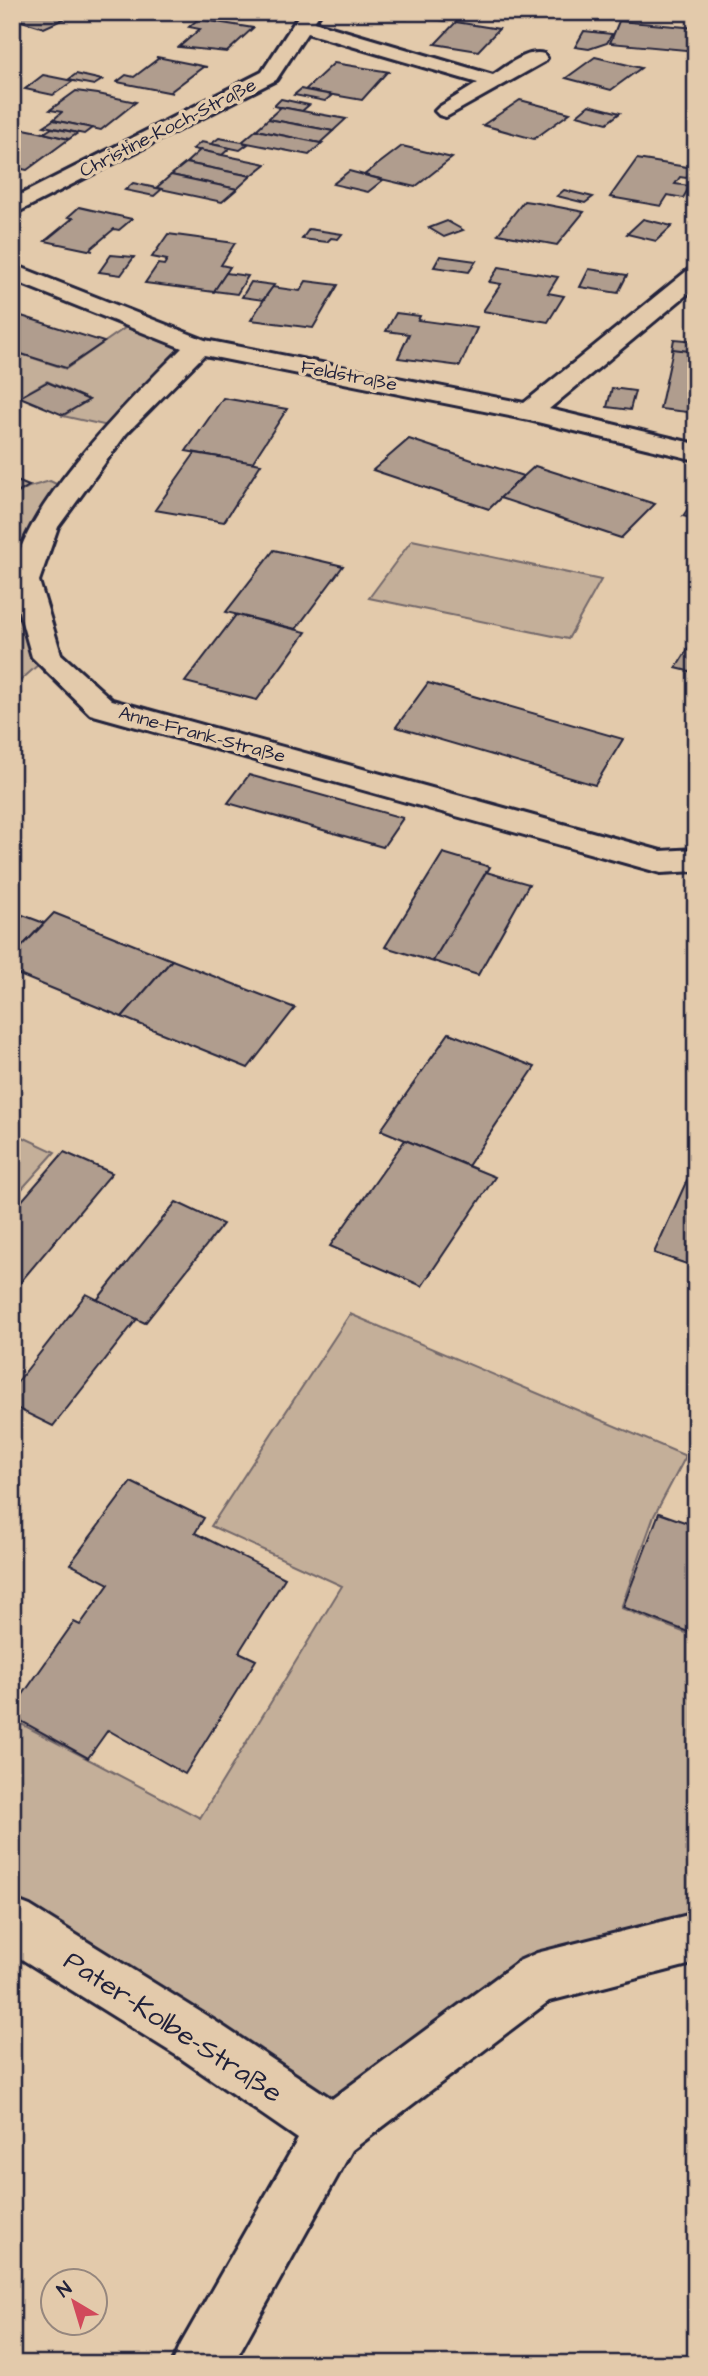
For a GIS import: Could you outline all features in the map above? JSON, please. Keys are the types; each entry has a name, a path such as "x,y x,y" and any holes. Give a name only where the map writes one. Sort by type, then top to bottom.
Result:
{"street":[{"name":"Christine-Koch-Straße","path":"12,208 270,76 307,19 495,82"},
{"path":"446,111 537,58"},
{"name":"Feldstraße","path":"12,271 198,346 529,412 696,452"},
{"path":"529,412 696,275"},
{"name":"Anne-Frank-Straße","path":"198,346 117,428 44,526 24,581 47,657 101,706 661,862 696,860"},
{"name":"Pater-Kolbe-Straße","path":"12,1924 197,2039 333,2131"},
{"path":"201,2364 333,2131 537,1979 696,1938"}],"shaded area":[{"path":"135,321 198,346 117,428 63,416 89,400 47,381 19,397 12,393 12,351 66,369"},
{"path":"50,481 71,491 25,581 47,657 12,688 12,497 29,487"},
{"path":"412,540 601,580 568,639 369,598"},
{"path":"12,1132 55,1152 12,1200"},
{"path":"350,1314 686,1456 654,1516 621,1608 696,1637 696,1938 550,1976 333,2131 12,1926 12,1719 200,1818 342,1586 211,1526"}],"building":[{"path":"79,12 44,28 12,18 12,14"},
{"path":"365,12 411,12 407,19 363,15"},
{"path":"436,12 450,12 446,21 432,19"},
{"path":"198,19 253,28 227,52 179,47 200,29 189,27"},
{"path":"619,21 696,28 696,51 610,43"},
{"path":"456,22 499,29 478,51 435,44"},
{"path":"584,31 612,34 607,43 589,49 575,47"},
{"path":"156,57 207,67 203,67 170,92 173,93 117,82 126,75 134,77 159,58"},
{"path":"595,57 641,68 611,90 566,78"},
{"path":"334,63 390,72 387,72 362,100 305,90"},
{"path":"76,74 102,80 94,85 68,80"},
{"path":"43,75 73,81 53,95 25,89"},
{"path":"301,89 332,95 325,101 294,95"},
{"path":"76,91 136,102 101,130 53,120 62,112 50,110"},
{"path":"281,99 309,105 302,111 274,106"},
{"path":"520,100 570,113 534,139 483,125"},
{"path":"589,105 620,113 607,123 577,115"},
{"path":"281,107 346,119 333,131 268,119"},
{"path":"268,119 333,131 320,143 256,130"},
{"path":"53,120 92,128 84,134 44,126"},
{"path":"19,128 69,139 27,170 12,167 12,133"},
{"path":"52,128 78,133 69,139 44,133"},
{"path":"256,130 322,143 309,155 242,142"},
{"path":"219,138 248,144 240,150 211,144"},
{"path":"201,142 230,148 222,155 193,149"},
{"path":"402,146 452,158 415,187 364,175"},
{"path":"200,150 266,164 251,176 186,163"},
{"path":"637,159 693,168 686,178 680,177 675,184 690,186 683,198 668,195 661,206 610,197"},
{"path":"186,163 251,176 237,189 171,175"},
{"path":"349,171 383,180 368,192 333,184"},
{"path":"171,175 237,189 222,202 156,188"},
{"path":"133,183 162,189 154,196 125,190"},
{"path":"564,190 593,197 585,203 557,196"},
{"path":"524,201 584,212 557,245 498,234"},
{"path":"79,207 132,219 119,230 114,229 89,250 93,251 45,241 73,218 68,217"},
{"path":"643,219 672,226 656,241 627,234"},
{"path":"447,221 463,230 444,237 429,228"},
{"path":"309,229 342,234 338,239 331,238 327,242 302,239"},
{"path":"168,234 235,243 221,265 230,267 214,292 145,283 158,264 164,265 167,260 152,257"},
{"path":"111,255 134,257 121,275 99,272"},
{"path":"440,256 476,261 469,272 434,267"},
{"path":"499,267 558,277 548,293 564,296 548,322 483,311 501,284 489,282"},
{"path":"589,269 627,275 618,293 580,287"},
{"path":"226,273 248,276 237,294 214,291"},
{"path":"306,281 338,285 313,328 251,320 272,287 300,291"},
{"path":"251,282 274,285 263,300 242,297"},
{"path":"12,313 104,342 66,368 12,351"},
{"path":"396,313 420,316 418,320 477,328 460,366 398,358 409,334 386,331"},
{"path":"674,339 696,341 696,352 672,350"},
{"path":"673,349 696,352 696,413 660,409"},
{"path":"47,382 89,400 63,415 20,397"},
{"path":"612,388 635,391 630,410 607,407"},
{"path":"223,398 287,409 252,463 186,451"},
{"path":"409,439 523,476 489,509 373,470"},
{"path":"195,453 261,464 224,522 155,510"},
{"path":"535,466 655,504 621,538 500,498"},
{"path":"12,479 29,486 12,496"},
{"path":"696,497 696,519 683,516"},
{"path":"274,550 343,566 296,629 226,612"},
{"path":"236,615 306,632 257,700 185,682"},
{"path":"696,636 696,673 676,668"},
{"path":"428,683 623,739 595,785 396,727"},
{"path":"249,775 403,818 383,847 228,803"},
{"path":"443,853 490,867 434,962 385,947"},
{"path":"486,872 529,884 478,975 433,961"},
{"path":"12,911 44,923 12,957"},
{"path":"54,913 172,960 122,1017 12,972 12,957"},
{"path":"172,960 295,1008 248,1068 122,1017"},
{"path":"449,1033 535,1067 468,1166 381,1130"},
{"path":"405,1140 495,1177 422,1286 330,1246"},
{"path":"64,1152 112,1173 12,1292 12,1212"},
{"path":"687,1180 696,1183 696,1267 654,1253"},
{"path":"176,1202 223,1224 145,1323 97,1300"},
{"path":"86,1294 137,1319 53,1426 12,1406 12,1389"},
{"path":"131,1482 204,1518 195,1533 285,1578 239,1652 256,1660 185,1774 108,1730 88,1758 12,1716 12,1710 74,1622 80,1625 109,1584 70,1564"},
{"path":"659,1513 696,1526 696,1635 623,1607"}]}
